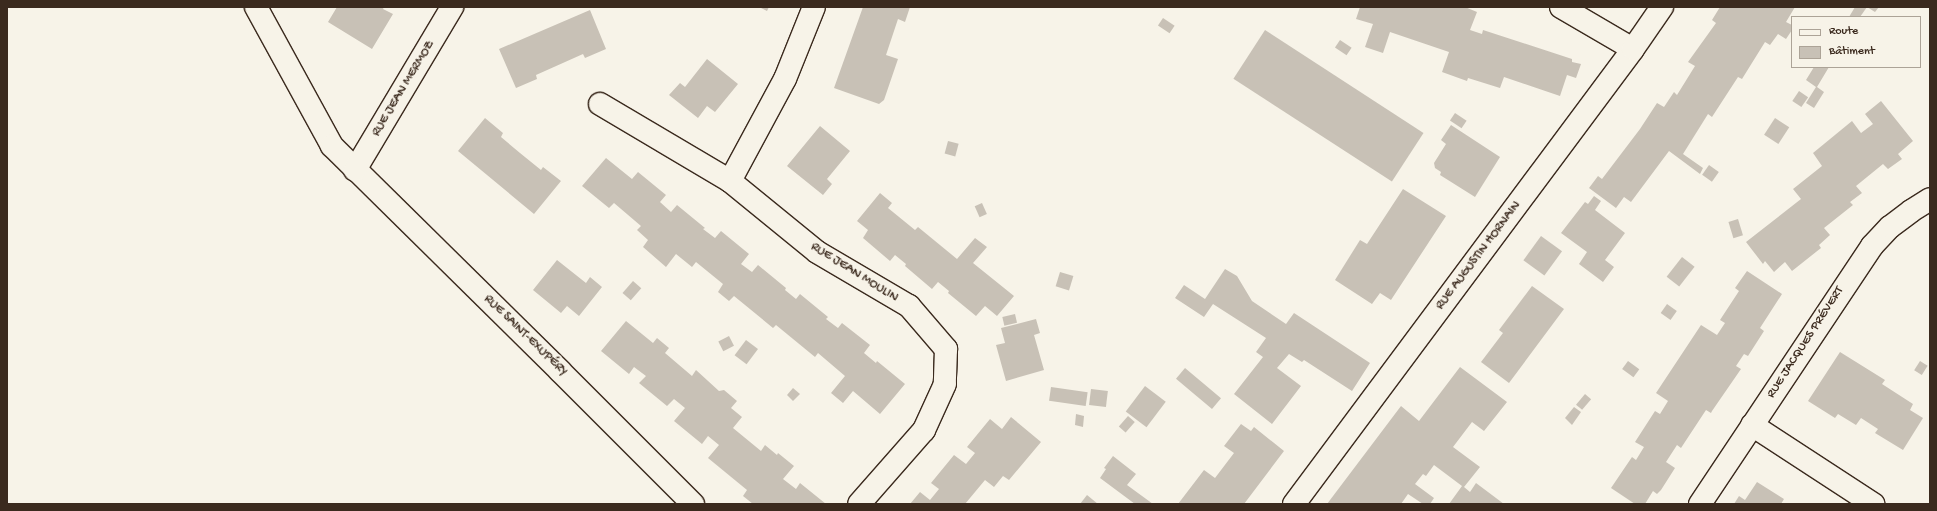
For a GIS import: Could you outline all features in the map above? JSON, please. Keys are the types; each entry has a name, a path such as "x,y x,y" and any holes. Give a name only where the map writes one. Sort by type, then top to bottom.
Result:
{"street":[{"name":"RUE SAINT-EXUPÉRY","path":"256,7 332,146 560,370 693,504"},
{"name":"RUE JEAN MERMOZ","path":"355,170 452,7"},
{"path":"730,181 785,79 814,7"},
{"path":"1561,7 1633,49"},
{"name":"RUE AUGUSTIN HORNAIN","path":"1294,504 1633,49 1662,7"},
{"name":"RUE JEAN MOULIN","path":"600,104 730,181 817,252 909,306 946,349 945,384 924,430 859,504"},
{"name":"RUE JACQUES PRÉVERT","path":"1700,504 1872,246 1890,227 1930,199"},
{"path":"1752,425 1873,504"}],"building":[{"path":"337,7 384,7 383,9 393,14 372,49 328,22"},
{"path":"759,7 769,7 767,11"},
{"path":"863,7 910,7 905,22 898,19 886,55 898,59 884,100 879,104 834,88"},
{"path":"1360,7 1465,7 1477,12 1470,30 1482,34 1483,30 1572,59 1572,62 1581,64 1576,78 1567,75 1560,96 1504,77 1500,88 1468,78 1467,81 1442,72 1449,52 1390,32 1383,53 1365,47 1373,24 1356,19"},
{"path":"1720,7 1795,7 1786,22 1791,24 1791,32 1786,39 1778,34 1770,45 1765,42 1742,79 1738,77 1712,117 1708,114 1683,154 1703,168 1700,174 1669,151 1631,202 1624,197 1616,208 1589,188 1598,176 1602,179 1640,129 1657,103 1664,107 1674,92 1677,95 1695,66 1688,62 1716,23 1712,20"},
{"path":"1855,7 1867,7 1861,16 1850,16"},
{"path":"1867,7 1879,7 1875,12"},
{"path":"590,10 606,49 585,58 583,54 536,75 537,79 516,88 499,49"},
{"path":"1163,18 1175,26 1170,33 1158,25"},
{"path":"1265,30 1424,133 1392,182 1233,79"},
{"path":"1340,40 1352,48 1347,55 1335,47"},
{"path":"707,59 738,84 715,112 707,106 698,118 669,95 680,83 685,87"},
{"path":"1813,68 1828,68 1817,87 1824,92 1814,108 1806,103 1816,87 1806,80"},
{"path":"1799,91 1808,97 1801,107 1792,101"},
{"path":"1881,101 1913,141 1898,154 1902,159 1888,169 1883,164 1856,186 1862,193 1850,202 1853,205 1824,228 1830,235 1819,245 1821,248 1792,271 1785,262 1774,272 1765,261 1763,264 1746,242 1801,199 1793,189 1822,166 1813,153 1852,121 1861,133 1873,124 1865,114"},
{"path":"1455,113 1467,121 1462,128 1450,120"},
{"path":"485,118 503,133 501,137 520,153 541,170 543,167 561,181 534,214 458,151"},
{"path":"1775,118 1789,127 1778,144 1764,135"},
{"path":"1451,125 1500,157 1475,197 1440,175 1441,172 1435,168 1434,163 1446,144 1441,140"},
{"path":"820,126 850,151 827,179 832,184 823,195 787,166"},
{"path":"948,141 959,144 955,156 945,154"},
{"path":"606,158 632,179 638,172 666,195 660,202 671,212 677,205 715,238 721,231 749,254 741,264 752,272 758,265 786,288 785,290 796,299 800,294 828,317 826,319 838,328 842,323 870,345 864,353 876,363 877,361 905,384 880,414 853,391 843,403 831,393 845,376 818,353 815,357 776,325 773,328 734,296 729,301 718,292 723,284 696,262 692,267 676,254 666,267 643,247 648,240 637,230 641,226 614,203 609,208 582,186"},
{"path":"1709,165 1719,172 1712,182 1702,175"},
{"path":"1403,189 1446,216 1391,300 1380,293 1372,304 1335,280 1360,240 1367,244"},
{"path":"880,193 892,203 888,208 915,230 918,227 957,259 975,238 987,247 973,263 1014,296 997,316 985,306 976,316 948,293 949,291 938,282 932,289 905,266 906,264 895,255 890,261 863,238 868,230 857,221"},
{"path":"1594,196 1601,201 1595,210 1625,233 1605,260 1614,267 1603,282 1579,264 1587,252 1561,233 1585,202 1588,204"},
{"path":"982,203 987,214 980,217 975,206"},
{"path":"1738,219 1743,235 1733,238 1728,222"},
{"path":"1541,236 1562,251 1544,276 1523,260"},
{"path":"1682,257 1695,267 1679,287 1667,277"},
{"path":"557,260 586,283 590,277 602,287 579,316 567,306 561,313 533,290"},
{"path":"1225,269 1237,276 1252,301 1286,324 1294,313 1370,363 1352,391 1304,360 1302,362 1289,354 1277,368 1301,386 1272,424 1234,394 1263,357 1256,352 1266,338 1213,304 1204,317 1175,298 1184,285 1205,299"},
{"path":"1747,271 1782,294 1760,328 1764,331 1748,356 1744,354 1736,366 1741,369 1711,413 1706,410 1681,448 1677,445 1666,462 1675,468 1661,490 1657,494 1653,491 1645,504 1635,504 1611,488 1632,457 1636,460 1644,447 1635,442 1655,411 1660,414 1668,401 1656,393 1701,325 1717,335 1725,323 1720,320 1739,291 1735,288"},
{"path":"1060,272 1073,276 1069,290 1056,286"},
{"path":"633,281 641,288 631,300 623,293"},
{"path":"1532,286 1564,309 1509,383 1481,362 1503,333 1499,330"},
{"path":"1667,304 1677,311 1671,320 1661,313"},
{"path":"1015,314 1017,323 1004,326 1002,317"},
{"path":"1036,319 1040,333 1034,335 1044,370 1006,381 996,345 1005,343 1001,328"},
{"path":"626,321 653,343 657,338 669,348 665,353 692,376 696,370 719,391 724,390 737,401 731,408 742,417 733,428 761,451 765,445 794,466 783,479 796,489 800,483 826,504 753,504 743,496 747,490 708,458 719,445 708,436 702,444 674,421 685,408 674,399 667,406 639,383 646,376 634,367 629,374 601,351"},
{"path":"729,336 734,346 723,351 718,341"},
{"path":"746,340 758,349 747,364 735,355"},
{"path":"1840,352 1885,380 1882,384 1913,404 1910,410 1923,418 1903,450 1875,433 1878,429 1861,418 1856,425 1838,414 1835,418 1808,401"},
{"path":"1628,361 1639,369 1633,377 1622,369"},
{"path":"1920,361 1928,366 1922,375 1914,370"},
{"path":"1460,367 1507,402 1484,431 1472,422 1453,447 1480,467 1464,487 1470,492 1476,483 1504,504 1449,504 1462,486 1434,465 1426,476 1423,474 1415,484 1434,498 1430,504 1423,504 1408,494 1401,504 1327,504 1401,406 1419,421"},
{"path":"1185,368 1221,398 1212,409 1176,379"},
{"path":"1145,386 1166,402 1147,427 1126,412"},
{"path":"1051,387 1088,392 1086,406 1049,401"},
{"path":"793,388 800,394 793,401 787,395"},
{"path":"1091,389 1108,391 1106,407 1089,405"},
{"path":"1585,394 1591,399 1582,410 1576,405"},
{"path":"1574,407 1581,412 1572,425 1565,418"},
{"path":"1076,414 1084,416 1083,427 1075,425"},
{"path":"1128,416 1135,422 1126,432 1119,427"},
{"path":"1011,417 1041,442 1009,480 1003,476 994,487 985,480 965,504 910,504 920,492 930,500 939,489 931,483 954,455 966,464 975,453 967,447 990,419 1002,429"},
{"path":"1241,424 1251,431 1254,427 1284,451 1244,504 1178,504 1204,470 1215,478 1234,453 1224,446"},
{"path":"1113,456 1136,474 1127,485 1153,504 1135,504 1100,478 1106,469 1104,468"},
{"path":"1757,482 1784,499 1781,504 1734,504 1739,496 1745,500"},
{"path":"1087,495 1098,504 1080,504"}]}
